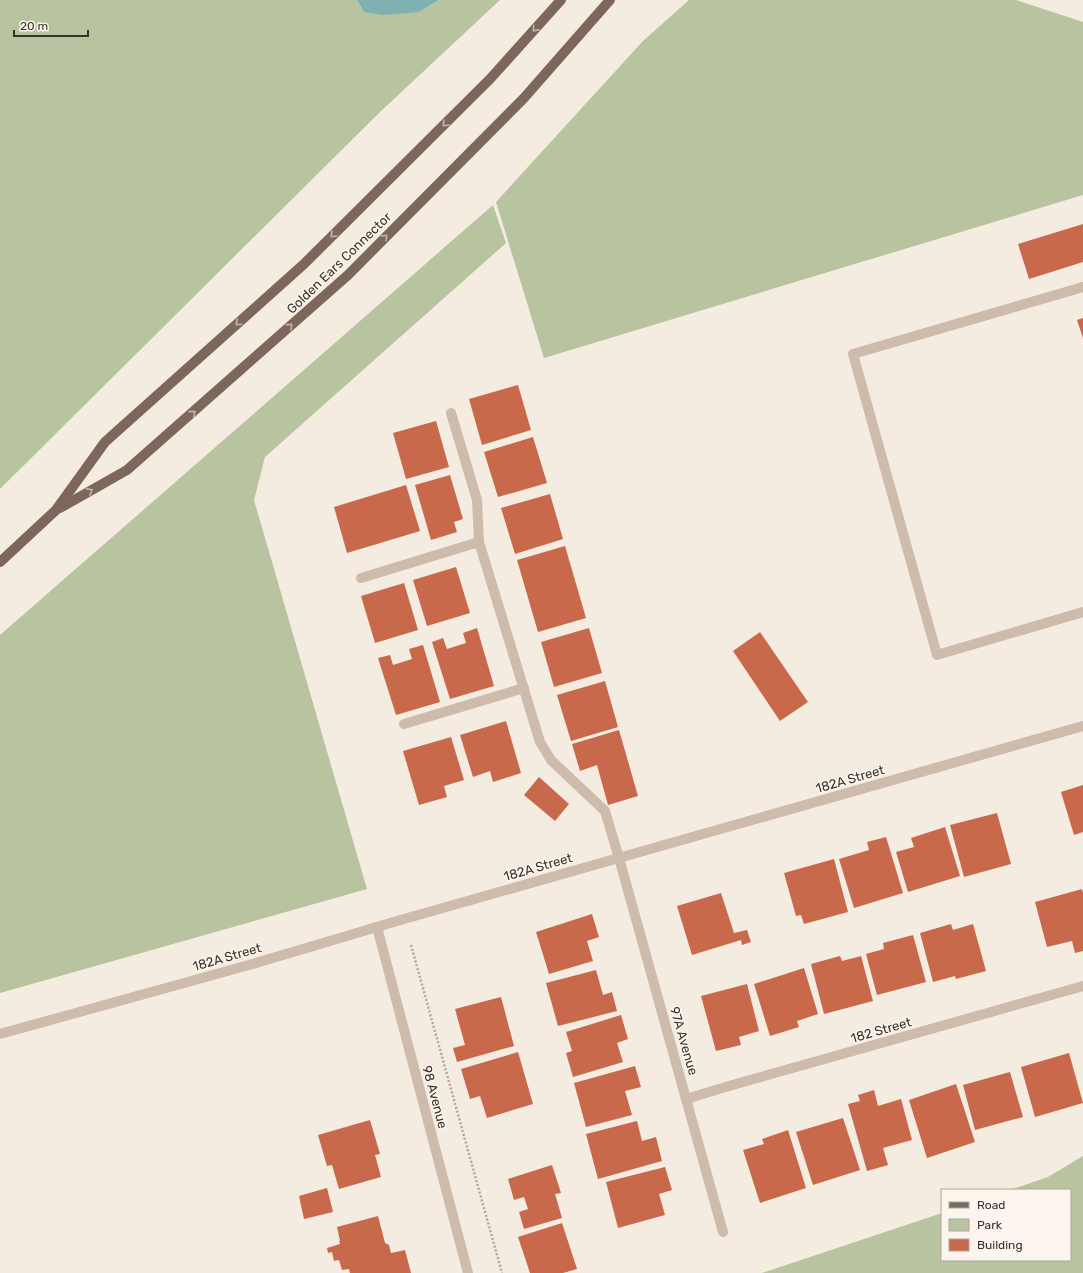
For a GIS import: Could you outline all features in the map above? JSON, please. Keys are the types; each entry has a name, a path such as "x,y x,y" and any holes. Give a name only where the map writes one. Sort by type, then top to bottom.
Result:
{"main road":[{"name":"Golden Ears Connector","path":"0,562 56,510 105,442 304,264 490,79 560,0"},
{"name":"Golden Ears Connector","path":"56,510 127,470 348,275 524,98 610,0"}],"street":[{"path":"1083,287 853,354 937,655 1083,612"},
{"name":"97A Avenue","path":"451,413 477,500 479,542 540,742 544,751 551,760 605,811 723,1232"},
{"path":"361,578 479,542"},
{"path":"404,724 524,688"},
{"name":"182A Street","path":"0,1034 241,967 1083,726"},
{"name":"98 Avenue","path":"377,927 468,1273"},
{"name":"182 Street","path":"686,1099 1083,986"}],"path":[{"path":"411,945 502,1273"}],"green space":[{"path":"0,0 357,0 364,12 419,12 439,0 500,0 380,112 0,489"},
{"path":"689,0 1016,0 1083,22 1083,195 544,358 496,202 643,41"},
{"path":"493,205 506,243 265,457 254,500 367,889 0,993 0,635"},
{"path":"1083,1156 1083,1273 762,1273 941,1213 941,1261 1071,1261 1071,1189 1013,1189 1048,1177"}],"water":[{"path":"357,0 439,0 419,12 384,15 364,12"}],"building":[{"path":"1083,224 1083,262 1029,279 1018,244"},
{"path":"1083,318 1083,338 1077,320"},
{"path":"518,385 531,430 482,445 469,399"},
{"path":"436,421 449,467 406,479 393,433"},
{"path":"533,437 547,483 498,497 484,452"},
{"path":"450,475 463,519 454,522 457,532 431,540 415,485"},
{"path":"406,485 420,531 347,553 334,507"},
{"path":"550,494 563,539 515,554 501,508"},
{"path":"565,546 586,618 538,632 517,560"},
{"path":"456,567 470,613 427,626 413,580"},
{"path":"404,583 418,630 375,643 361,596"},
{"path":"477,628 494,686 450,699 432,642 443,638 447,649 466,643 463,633"},
{"path":"589,628 602,673 554,687 541,642"},
{"path":"760,632 808,702 780,721 733,651"},
{"path":"423,645 440,702 396,715 378,658 390,655 393,665 412,659 409,649"},
{"path":"605,681 618,727 571,741 557,695"},
{"path":"506,721 521,773 493,782 490,771 473,777 460,735"},
{"path":"619,730 638,796 608,805 597,765 580,771 572,744"},
{"path":"451,737 464,780 444,786 447,797 419,805 403,751"},
{"path":"539,777 569,804 555,821 524,795"},
{"path":"1083,785 1083,832 1074,835 1061,792"},
{"path":"997,813 1011,864 964,877 950,825"},
{"path":"945,827 960,876 908,892 896,852 914,847 911,838"},
{"path":"886,837 903,893 854,908 839,859 869,850 867,842"},
{"path":"834,859 848,912 804,924 801,915 796,916 784,873"},
{"path":"1082,889 1083,951 1075,953 1072,941 1047,947 1035,902"},
{"path":"721,893 734,933 747,930 751,942 742,945 741,940 692,955 677,906"},
{"path":"592,914 599,937 587,941 593,961 549,974 536,932"},
{"path":"951,924 953,930 973,924 986,971 956,979 955,976 933,982 920,933"},
{"path":"913,935 926,982 877,995 866,954 884,949 883,943"},
{"path":"840,956 842,961 861,956 873,1001 824,1014 811,964"},
{"path":"804,968 818,1014 797,1021 799,1027 770,1036 754,984"},
{"path":"596,970 603,995 612,992 617,1011 558,1026 546,983"},
{"path":"747,984 759,1031 739,1037 741,1045 716,1051 701,996"},
{"path":"501,997 514,1046 457,1062 453,1048 465,1045 455,1009"},
{"path":"621,1015 628,1039 617,1043 623,1062 573,1077 566,1053 572,1051 566,1032"},
{"path":"518,1052 533,1104 487,1118 480,1096 470,1099 461,1069"},
{"path":"1069,1053 1083,1103 1035,1117 1021,1067"},
{"path":"635,1066 641,1087 625,1091 632,1115 586,1127 574,1083"},
{"path":"1010,1072 1023,1117 975,1130 963,1085"},
{"path":"956,1084 975,1142 927,1158 909,1100"},
{"path":"874,1090 878,1106 901,1099 912,1140 883,1148 888,1165 867,1171 848,1104 860,1101 858,1095"},
{"path":"843,1118 860,1170 813,1185 796,1132"},
{"path":"370,1120 380,1154 375,1155 381,1177 339,1189 332,1165 327,1166 318,1135"},
{"path":"637,1121 642,1141 656,1137 662,1161 598,1179 586,1134"},
{"path":"788,1130 806,1188 760,1203 743,1150 764,1144 762,1139"},
{"path":"552,1165 561,1193 555,1194 562,1218 524,1229 519,1212 528,1209 524,1197 514,1200 508,1179"},
{"path":"665,1167 672,1190 659,1194 665,1215 618,1228 606,1182"},
{"path":"327,1188 333,1212 304,1219 299,1196"},
{"path":"378,1216 385,1243 389,1245 391,1253 405,1250 411,1273 350,1273 349,1269 342,1270 339,1260 334,1261 332,1252 328,1253 327,1248 340,1244 337,1227"},
{"path":"562,1223 577,1269 563,1273 530,1273 518,1237"}]}
